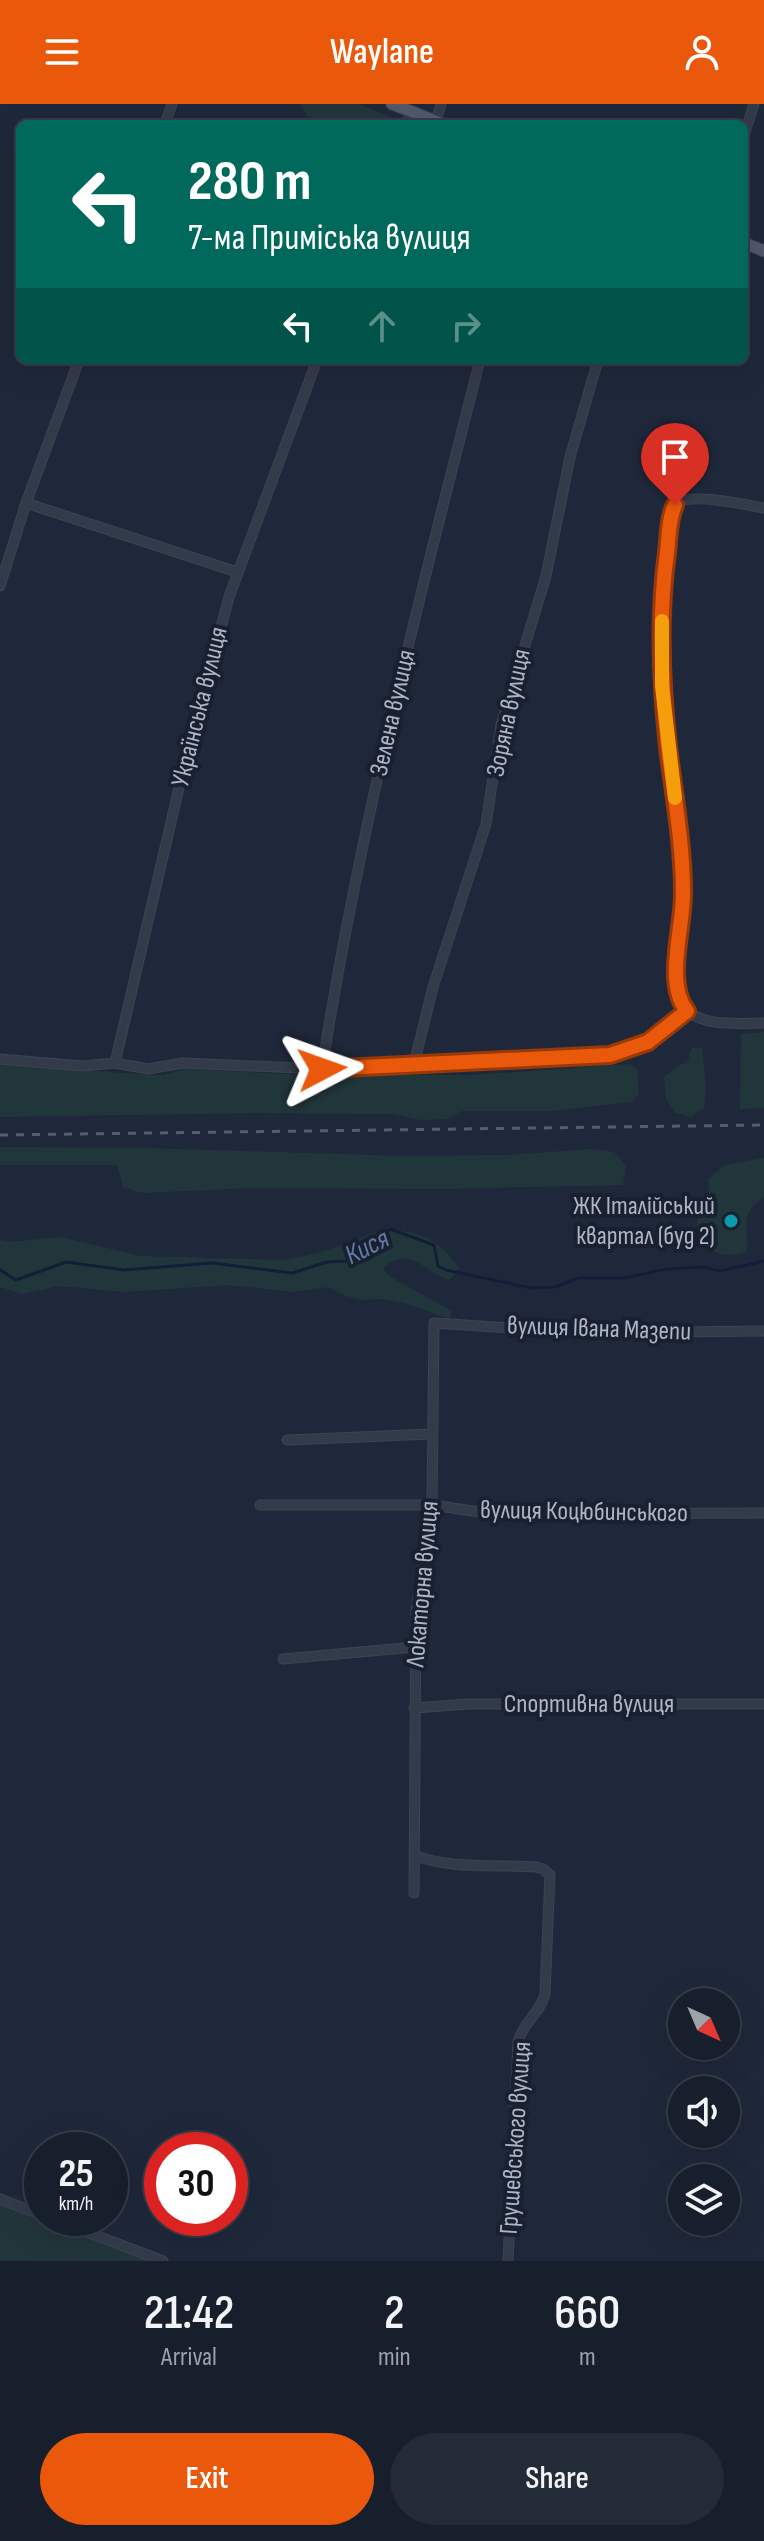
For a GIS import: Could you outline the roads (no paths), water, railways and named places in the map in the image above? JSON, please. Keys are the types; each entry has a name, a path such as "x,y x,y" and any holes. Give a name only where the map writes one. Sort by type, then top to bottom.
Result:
{"main road":[{"path":"392,104 433,120"}],"street":[{"path":"408,120 413,112"},
{"path":"0,586 26,503 78,364"},
{"name":"Українська вулиця","path":"115,1063 182,775 237,572 315,364"},
{"name":"Зелена вулиця","path":"322,1069 352,896 400,678 479,364"},
{"name":"Зоряна вулиця","path":"414,1064 433,987 483,833 504,715 546,576 566,472 597,364"},
{"path":"764,508 686,499 675,505 670,518 663,587 662,676 683,857 684,907 676,977 679,997 687,1011 706,1020 764,1023"},
{"path":"26,503 237,572"},
{"path":"0,1059 82,1066 115,1063 148,1069 183,1063 322,1069 582,1059 610,1055 648,1042 687,1011"},
{"name":"вулиця Івана Мазепи","path":"434,1323 585,1333 764,1331"},
{"name":"Локаторна вулиця","path":"414,1893 416,1610 432,1505 434,1323"},
{"path":"287,1440 432,1434"},
{"name":"вулиця Коцюбинського","path":"260,1505 432,1505 493,1514 764,1513"},
{"path":"283,1659 415,1647"},
{"name":"Спортивна вулиця","path":"414,1708 468,1704 764,1704"},
{"name":"Грушевського вулиця","path":"414,1855 427,1860 460,1864 536,1867 546,1870 551,1879 545,1994 540,2007 522,2029 518,2043 508,2261"},
{"path":"0,2199 24,2208"},
{"path":"97,2236 163,2261"}],"waterway":[{"name":"Кися","path":"0,1270 16,1280 66,1262 124,1270 212,1263 292,1273 327,1262 346,1261 371,1247 390,1229 434,1245 438,1266 446,1270 531,1288 555,1287 579,1278 625,1278 666,1269 704,1267 720,1271 764,1261"}],"railway":[{"path":"0,1135 764,1125"}],"place":[{"name":"ЖК Італійський квартал (буд 2)","path":"731,1221"}]}
